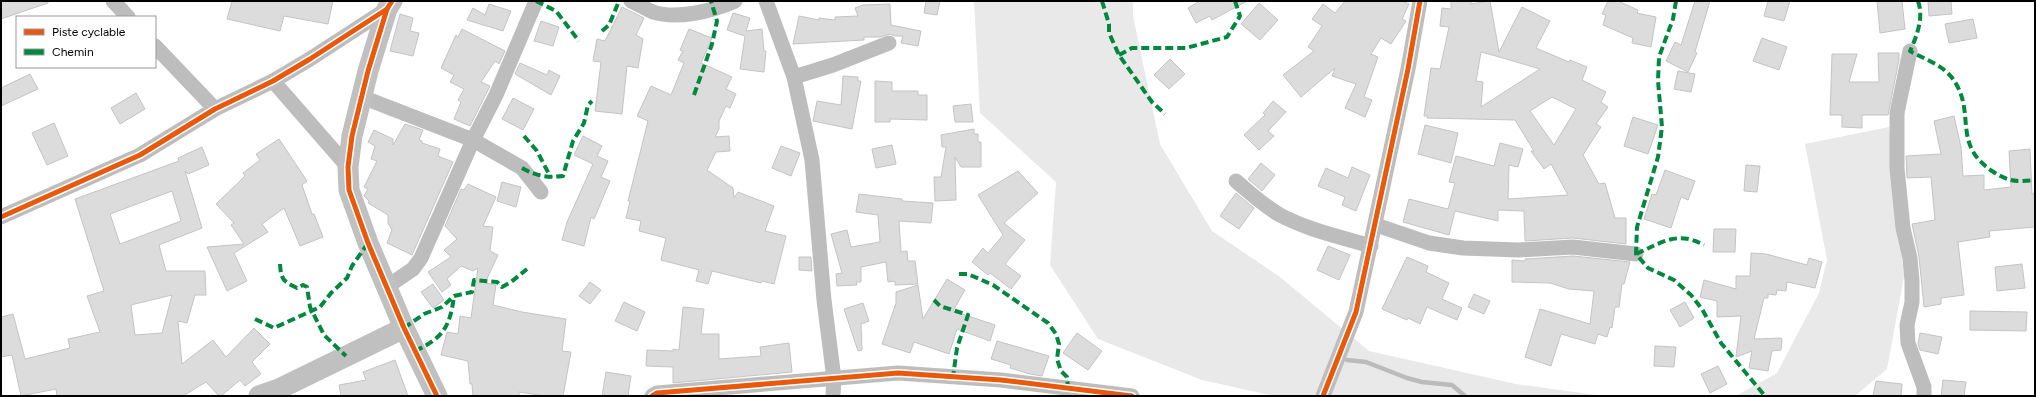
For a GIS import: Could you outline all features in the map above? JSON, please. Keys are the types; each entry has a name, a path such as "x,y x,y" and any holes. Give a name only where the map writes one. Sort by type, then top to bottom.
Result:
{"street":[{"path":"113,1 127,16"},
{"path":"388,286 413,269 421,258 496,95 536,1"},
{"path":"631,1 653,12 666,14 685,14 714,8 735,1"},
{"path":"766,1 794,77 812,160 824,300 834,378 833,396"},
{"path":"1323,396 1356,312 1376,225 1408,69 1420,1"},
{"path":"1,217 140,154 215,109 273,80 390,5"},
{"path":"390,5 362,97 352,136 348,167 350,190 368,243 388,286 404,328 437,396"},
{"path":"794,77 832,65 890,43"},
{"path":"156,47 215,109"},
{"path":"1910,51 1897,113 1897,168 1903,228 1910,258 1912,281 1912,302 1907,325 1908,343 1924,387 1924,396"},
{"path":"273,80 348,167"},
{"path":"362,97 474,140 522,168 541,192"},
{"path":"1236,181 1268,207 1281,215 1315,229 1371,246"},
{"path":"1376,225 1429,243 1463,248 1518,250 1573,247 1636,254"},
{"path":"259,396 279,389 404,328"},
{"path":"652,396 657,393 898,373 1001,380 1132,396"}],"shaded area":[{"path":"974,1 1133,1 1133,16 1160,144 1212,231 1280,277 1369,351 1516,384 1603,396 1274,396 1202,380 1098,339 1050,265 1056,182 980,113"},
{"path":"1889,127 1904,277 1887,369 1855,396 1736,396 1777,373 1819,293 1827,260 1805,144"}],"building":[{"path":"1,1 48,1 48,3 1,19"},
{"path":"232,1 333,1 328,24 284,16 280,31 227,19"},
{"path":"926,1 940,1 937,15 924,13"},
{"path":"1200,1 1247,1 1212,20 1210,16 1196,23 1188,8"},
{"path":"1345,1 1402,1 1409,4 1402,19 1406,21 1391,44 1381,38 1371,54 1378,57 1364,97 1372,100 1365,117 1345,108 1356,84 1332,76 1335,68 1301,97 1283,75 1314,51 1308,47 1322,26 1312,19 1323,4 1335,13"},
{"path":"1451,1 1471,1 1471,4 1490,1 1499,52 1522,7 1550,21 1536,48 1569,62 1570,60 1587,67 1582,80 1606,92 1601,102 1608,107 1596,124 1601,127 1583,155 1599,184 1605,183 1615,218 1626,218 1626,244 1573,238 1525,241 1524,211 1498,210 1498,221 1455,211 1449,235 1403,222 1409,199 1448,209 1455,183 1449,182 1456,156 1494,166 1500,143 1523,149 1518,167 1509,165 1508,199 1568,195 1551,164 1544,169 1531,151 1534,151 1515,120 1427,118 1428,116 1424,116 1431,68 1440,69 1449,27 1440,26 1442,8 1451,9","holes":["1481,52 1496,56 1540,69 1481,107 1483,82 1476,81","1552,97 1576,109 1554,145 1530,111"]},
{"path":"1608,1 1618,1 1638,10 1637,13 1656,17 1651,47 1632,43 1633,38 1603,25 1606,15 1602,14"},
{"path":"1695,1 1710,1 1695,52 1697,53 1688,72 1666,61 1675,42 1681,45"},
{"path":"1768,1 1790,1 1784,21 1764,16"},
{"path":"1877,1 1902,1 1905,29 1880,33"},
{"path":"1928,1 1951,1 1952,14 1929,16"},
{"path":"1259,3 1278,20 1260,40 1241,24"},
{"path":"489,4 511,11 503,31 467,20 473,8 485,15"},
{"path":"890,4 891,25 921,31 918,46 901,43 903,36 895,36 890,34 880,37 864,37 864,40 793,44 799,16 819,20 819,18 835,20 835,17 858,16 855,8 863,5"},
{"path":"622,7 644,18 636,35 643,39 638,68 627,66 622,114 595,111 601,62 593,61 597,39 605,41"},
{"path":"733,13 750,18 746,31 762,29 764,51 766,51 764,72 740,69 745,36 727,30"},
{"path":"400,14 413,18 410,31 419,33 413,56 390,51"},
{"path":"1973,19 1977,38 1949,43 1945,24"},
{"path":"541,21 559,27 553,46 534,41"},
{"path":"462,29 505,51 499,64 495,61 481,82 490,86 470,126 454,119 461,102 458,100 464,89 450,82 454,75 441,68 456,35 458,37"},
{"path":"689,29 712,38 701,63 732,77 726,89 736,94 730,108 726,106 719,121 719,129 715,137 729,136 730,151 716,152 707,170 733,188 734,198 738,192 774,206 765,231 786,236 774,284 762,281 761,283 712,271 708,284 696,281 699,270 661,260 666,238 639,231 641,221 626,218 630,201 628,201 648,121 637,116 651,86 671,95 684,63 678,60 683,51 680,50"},
{"path":"1762,38 1787,47 1779,70 1753,61"},
{"path":"1878,53 1899,53 1899,60 1888,115 1862,115 1862,128 1842,127 1842,115 1830,115 1832,54 1857,54 1849,82 1879,82"},
{"path":"1170,59 1185,74 1169,89 1154,75"},
{"path":"520,63 547,75 549,70 560,76 551,95 515,74"},
{"path":"1678,71 1695,74 1691,92 1674,89"},
{"path":"30,74 38,89 1,106 1,88"},
{"path":"843,76 858,77 858,81 861,81 852,129 813,121 817,101 841,105"},
{"path":"875,81 892,82 892,91 918,91 918,95 927,95 927,120 890,119 890,122 875,122"},
{"path":"136,93 145,109 120,124 111,108"},
{"path":"513,98 534,109 523,130 502,119"},
{"path":"1273,101 1286,112 1268,131 1274,136 1259,150 1244,135 1265,115 1263,113"},
{"path":"971,104 973,122 955,122 953,106"},
{"path":"1954,116 1961,147 1963,176 1984,175 1984,190 2011,187 2009,151 2030,149 2032,194 2034,193 2035,203 2035,227 1989,231 1990,237 1958,242 1964,295 1941,298 1941,304 1924,307 1919,257 1912,224 1935,220 1931,177 1907,178 1906,156 1941,154 1934,121"},
{"path":"1633,117 1658,125 1648,154 1624,146"},
{"path":"54,123 68,156 47,165 32,133"},
{"path":"405,124 423,130 419,140 422,141 422,143 440,149 438,156 453,162 412,255 387,243 392,230 388,223 388,215 368,203 369,201 364,196 368,189 364,187 377,161 371,159 375,146 368,142 374,130 393,139 393,145"},
{"path":"1425,125 1458,133 1451,163 1418,154"},
{"path":"974,129 974,134 978,134 978,142 981,142 981,167 961,167 955,157 956,200 935,201 934,177 941,177 946,147 942,147 941,135"},
{"path":"583,136 602,146 597,156 608,161 601,177 610,181 594,219 591,217 584,246 562,240 567,222 593,164 574,155"},
{"path":"279,139 307,181 302,185 312,214 314,214 323,237 300,246 284,208 262,224 268,232 234,253 247,281 227,291 207,247 244,244 231,225 234,223 216,204 245,176 243,173 260,160 256,154"},
{"path":"892,145 896,164 876,168 872,149"},
{"path":"781,146 800,153 791,176 772,168"},
{"path":"202,147 209,165 188,174 185,171 202,228 159,245 166,271 205,271 206,295 195,295 187,323 178,321 182,364 213,340 226,357 254,328 270,344 252,362 261,374 245,386 240,380 221,396 219,396 206,382 183,396 57,396 56,389 21,396 12,355 1,357 1,317 13,314 25,359 70,348 68,339 100,332 87,296 104,291 75,199 179,161 178,158","holes":["172,191 181,221 120,244 110,214","172,295 162,333 135,335 131,305"]},
{"path":"1261,163 1275,175 1262,191 1248,179"},
{"path":"1746,165 1760,166 1757,192 1744,191"},
{"path":"1352,167 1370,175 1356,211 1342,205 1345,197 1318,186 1326,168 1348,178"},
{"path":"1665,170 1695,181 1688,200 1681,197 1671,228 1644,219 1652,194 1656,195"},
{"path":"1018,171 1038,193 1004,223 1025,240 1005,264 1021,276 1011,289 990,273 988,275 972,262 983,248 988,253 1003,235 978,195"},
{"path":"502,182 521,187 516,207 497,201"},
{"path":"468,184 496,197 483,226 493,227 490,251 498,255 485,283 496,285 493,305 522,312 566,319 562,351 571,352 563,396 545,396 519,392 519,396 473,396 472,384 470,384 468,361 441,355 447,332 458,334 460,316 471,318 478,268 473,271 461,266 447,279 451,285 442,292 428,272 451,257 444,250 457,239 445,226 461,189 464,190"},
{"path":"1236,193 1254,208 1239,229 1220,216"},
{"path":"859,194 902,199 902,201 933,203 931,223 899,221 901,252 907,251 908,261 915,261 918,284 895,285 895,281 888,282 886,262 861,267 861,282 856,282 857,285 837,286 836,274 842,273 831,234 847,230 851,247 880,242 878,215 856,212"},
{"path":"1714,229 1736,229 1735,252 1713,252"},
{"path":"1328,246 1350,255 1339,280 1317,270"},
{"path":"1751,253 1766,254 1807,265 1809,258 1822,262 1815,288 1787,282 1786,291 1777,290 1776,295 1768,294 1768,298 1764,298 1754,339 1781,338 1782,340 1781,350 1772,351 1768,371 1749,368 1752,351 1736,357 1741,316 1717,317 1717,301 1700,297 1704,280 1736,289 1736,276 1750,276"},
{"path":"1573,256 1630,262 1624,284 1622,284 1619,307 1615,307 1612,328 1610,327 1607,337 1598,334 1595,344 1561,334 1551,366 1525,357 1540,309 1590,324 1594,291 1569,289 1550,283 1512,282 1512,260 1525,261 1525,259"},
{"path":"799,257 811,257 812,271 799,270"},
{"path":"1407,257 1428,266 1426,272 1449,283 1442,299 1462,308 1457,320 1427,307 1420,324 1382,309"},
{"path":"2022,264 2025,288 1997,291 1995,267"},
{"path":"947,279 965,290 953,311 995,325 990,341 957,329 949,354 914,342 910,353 882,344 896,303 896,292 918,285 923,319"},
{"path":"590,282 601,290 590,304 579,296"},
{"path":"433,284 444,300 433,308 421,292"},
{"path":"1474,294 1490,301 1484,314 1468,307"},
{"path":"624,302 645,312 637,331 615,321"},
{"path":"1685,302 1694,318 1680,327 1670,310"},
{"path":"863,303 869,321 861,324 862,350 858,351 844,309"},
{"path":"683,307 704,309 701,334 719,334 719,359 761,356 760,347 789,343 792,372 673,383 673,367 646,366 647,350 679,350"},
{"path":"1970,311 2027,312 2026,331 1970,330"},
{"path":"1077,333 1102,351 1088,370 1063,353"},
{"path":"1920,333 1942,337 1938,354 1920,350 1918,344"},
{"path":"997,341 1049,356 1042,376 1010,368 1011,365 991,359"},
{"path":"1655,346 1676,347 1674,367 1654,366"},
{"path":"395,360 408,396 341,396 339,385 366,380 363,372"},
{"path":"1718,366 1727,384 1710,393 1701,374"},
{"path":"606,372 631,376 628,396 602,396"},
{"path":"1943,380 1966,382 1964,396 1941,396"},
{"path":"1876,381 1902,384 1901,396 1873,396"}],"waterway":[{"path":"1347,360 1366,362 1407,378 1422,382 1452,385 1465,396"}],"marked path":[{"path":"536,1 556,11 579,41"},
{"path":"602,31 609,25 619,1"},
{"path":"694,95 712,44 717,21 711,1"},
{"path":"1102,1 1109,24 1109,33 1119,55 1152,102 1165,114"},
{"path":"1119,55 1132,48 1186,48 1227,37 1240,16 1235,1"},
{"path":"1676,1 1673,19 1659,57 1658,81 1662,127 1658,157 1637,227 1636,254 1648,268 1674,280 1691,295 1702,309 1721,343 1765,396"},
{"path":"1918,1 1920,7 1920,20 1910,51 1939,66 1953,79 1960,92 1968,139 1972,150 1992,171 2003,177 2017,181 2035,180"},
{"path":"522,168 542,176 563,176 573,141 584,123 588,105 592,101"},
{"path":"524,136 537,151 551,178"},
{"path":"1636,254 1661,242 1677,238 1694,241 1704,245"},
{"path":"255,319 274,328 320,307 331,293 347,278 352,266 368,243"},
{"path":"280,264 281,274 286,282 297,288 303,285 307,287 310,307 324,335 346,356"},
{"path":"404,328 424,314 442,307 454,296 472,292 474,280 497,282 502,287 511,282 527,269"},
{"path":"959,274 968,274 993,285 1048,323 1056,334 1059,344 1057,359 1061,371 1067,377 1068,389"},
{"path":"415,351 439,336 444,330 450,316 454,296"},
{"path":"934,300 940,306 968,315 957,348 953,377"}],"cycle path":[{"path":"392,1 387,9 368,71 352,136 348,167 349,190 368,243 404,328 437,396"},
{"path":"1323,396 1356,312 1408,69 1420,1"},
{"path":"1,217 140,155 215,109 273,81 387,9"},
{"path":"652,396 657,393 898,373 1001,380 1132,396"}]}
